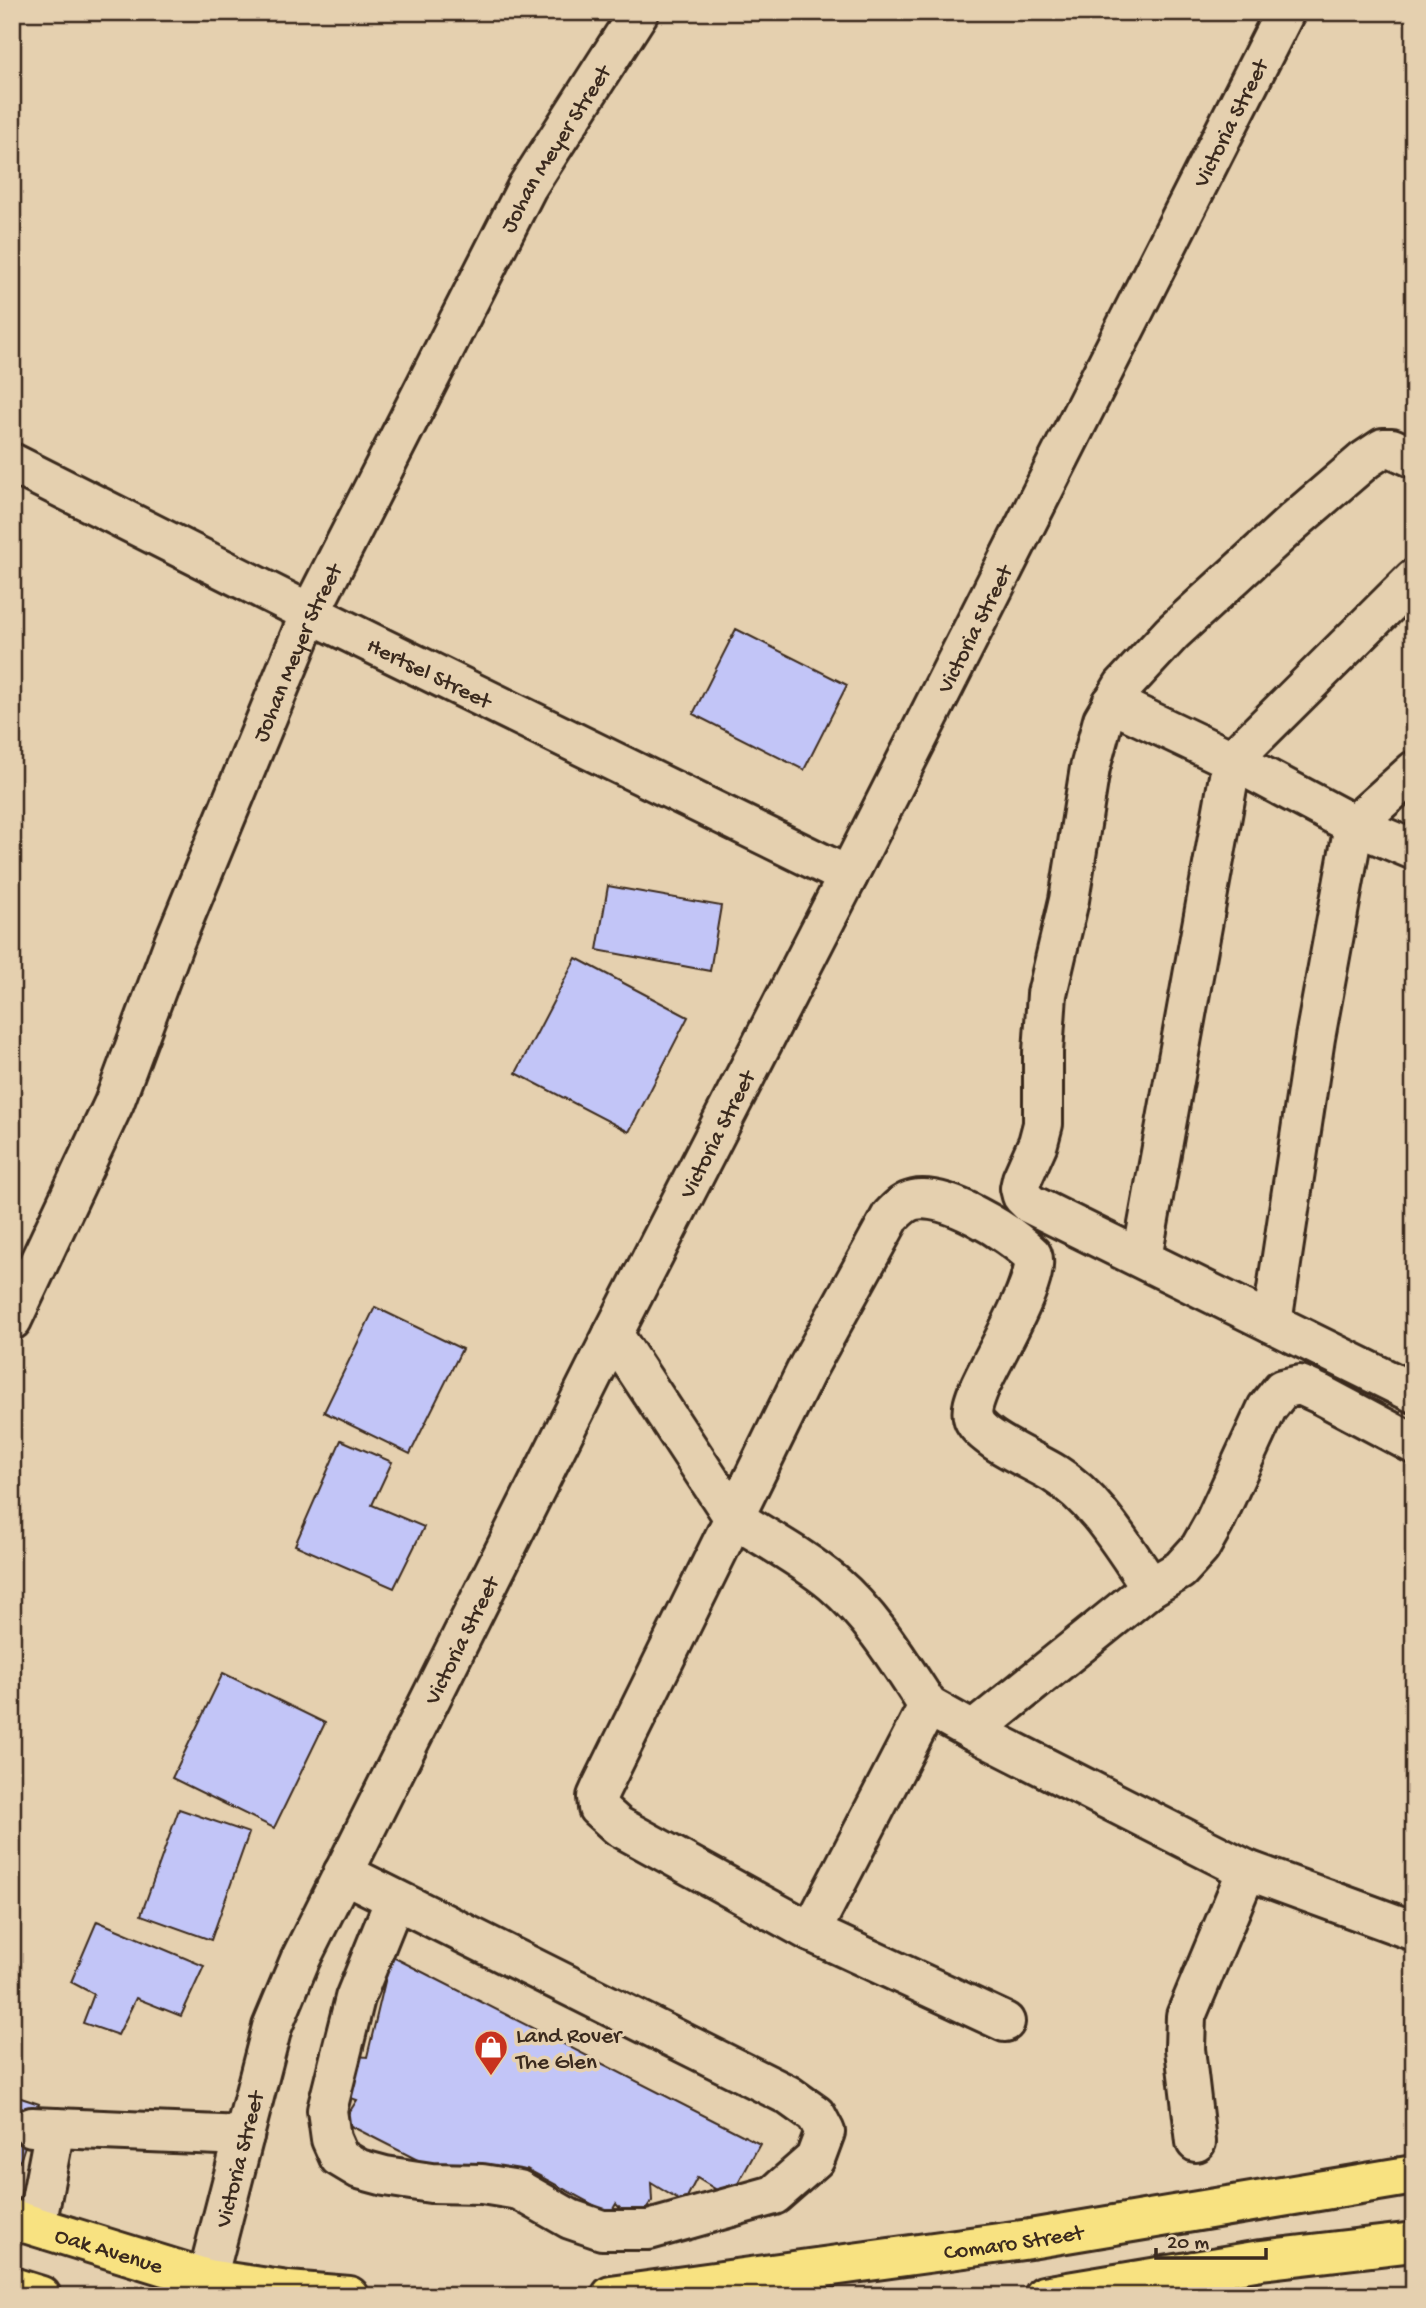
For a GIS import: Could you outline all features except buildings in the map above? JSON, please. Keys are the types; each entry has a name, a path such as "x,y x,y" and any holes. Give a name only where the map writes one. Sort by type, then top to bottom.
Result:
{"main road":[{"name":"Comaro Street","path":"611,2296 1413,2183"},
{"name":"Oak Avenue","path":"24,2222 204,2287"},
{"path":"1044,2296 1196,2283 1261,2260 1414,2242"},
{"path":"12,2287 41,2296"},
{"path":"204,2287 349,2296"}],"street":[{"name":"Johan Meyer Street","path":"12,1320 114,1103 173,945 310,613 527,187 639,12"},
{"name":"Victoria Street","path":"204,2287 272,2027 300,1960 613,1334 1285,12"},
{"path":"1414,458 1392,448 1375,452 1293,522 1171,634 1123,686 1112,703 1094,746 1069,900 1047,994 1043,1124 1020,1188 1022,1196 1030,1204 1414,1393"},
{"name":"Hertsel Street","path":"12,463 310,613 848,876"},
{"path":"1142,1258 1232,760 1414,579"},
{"path":"1112,703 1232,760 1354,825 1414,850"},
{"path":"1272,1323 1315,1038 1354,825 1414,771"},
{"path":"1005,2022 811,1932 618,1826 597,1808 597,1797 807,1369 891,1216 905,1203 913,1200 938,1201 988,1222 1032,1255 1034,1260 1030,1283 981,1384 973,1405 973,1417 984,1432 1056,1475 1097,1510 1151,1587"},
{"path":"613,1334 734,1518 803,1561 834,1584 866,1617 928,1706 972,1731 1247,1870 1413,1929"},
{"path":"972,1731 1151,1587 1180,1570 1200,1548 1267,1408 1282,1390 1300,1385 1414,1444"},
{"path":"811,1932 928,1706"},
{"path":"1196,2142 1185,2049 1186,2016 1247,1870"},
{"path":"343,1873 788,2095 816,2115 825,2132 815,2159 774,2195 649,2230 602,2230 570,2220 519,2190 482,2184 431,2183 385,2176 359,2169 339,2157 331,2139 327,2110 355,1998 395,1899"},
{"path":"24,2222 43,2127 244,2136"}],"place":[{"name":"Land Rover The Glen","path":"491,2077"}]}
